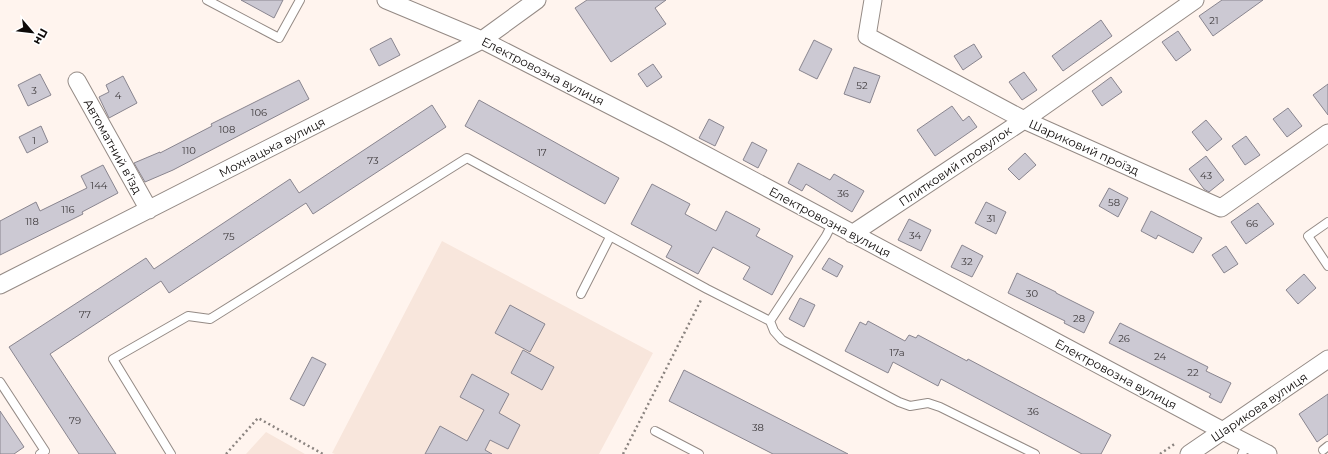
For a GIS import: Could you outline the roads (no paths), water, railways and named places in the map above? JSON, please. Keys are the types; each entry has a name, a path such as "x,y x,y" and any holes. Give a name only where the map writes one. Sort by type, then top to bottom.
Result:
{"street":[{"name":"Електровозна вулиця","path":"386,0 482,40 668,135 832,224 1223,431 1244,448 1268,454"},
{"name":"Мохнацька вулиця","path":"0,285 482,40 538,0"},
{"name":"Шариковий проїзд","path":"873,0 867,36 1024,120 1221,208 1328,133"},
{"name":"Плитковий провулок","path":"852,234 1024,120 1195,0"},
{"name":"Автоматний в’їзд","path":"76,81 149,210"},
{"name":"Шарикова вулиця","path":"1189,454 1328,359"}],"lane":[{"path":"207,0 279,38 300,0"},
{"path":"171,454 113,359 188,316 210,319 467,158 610,237 770,321 774,331 782,340 899,402 910,406 928,403 940,407 1035,454"},
{"path":"1328,222 1308,236 1328,266"},
{"path":"770,321 826,236 832,224"},
{"path":"581,294 610,237"},
{"path":"0,382 45,451 40,454"},
{"path":"654,431 699,454"}]}
